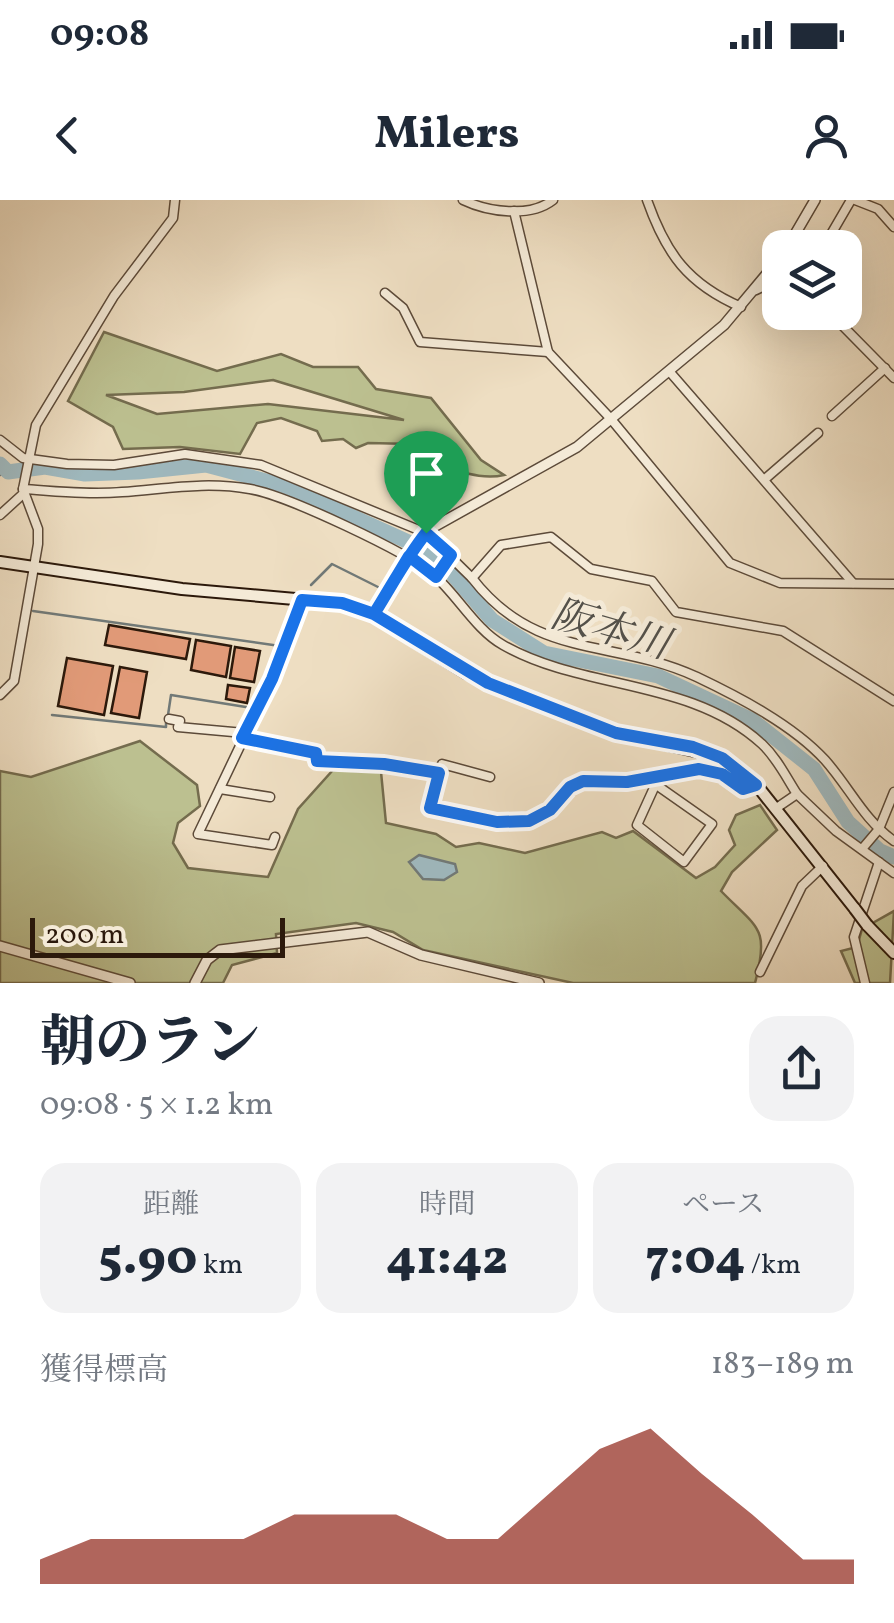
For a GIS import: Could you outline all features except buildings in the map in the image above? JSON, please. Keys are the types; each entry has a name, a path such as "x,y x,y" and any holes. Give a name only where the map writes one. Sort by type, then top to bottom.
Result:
{"main road":[{"path":"0,562 199,591 342,603 374,614 476,678 605,729 722,758 756,785 894,953"}],"street":[{"path":"0,695 14,680 35,567 39,535 23,491 26,458 41,414 86,348 114,296 173,218 175,200"},
{"path":"463,200 514,211 540,209 553,200"},
{"path":"647,200 662,239 680,264 704,291 740,307"},
{"path":"797,230 814,200"},
{"path":"835,230 853,200 878,209 894,227"},
{"path":"514,211 548,352 611,419 730,564 780,583 894,584"},
{"path":"374,614 424,535 462,509 565,456 669,371 762,282"},
{"path":"756,290 762,287"},
{"path":"386,293 403,308 420,342 548,352"},
{"path":"847,330 894,378"},
{"path":"832,416 886,368"},
{"path":"669,371 853,583"},
{"path":"765,479 818,433"},
{"path":"0,440 26,458 114,464 185,454 261,464 424,535 451,555 490,600 534,632 659,662 756,710 817,752 878,830 894,841"},
{"path":"0,515 23,491 121,492 183,483 252,489 410,554 498,643 553,669 670,694 744,730 775,759 797,794 894,873"},
{"path":"472,578 501,545 551,537 591,569 652,582 667,604 685,616 783,631 894,701"},
{"path":"436,577 451,555"},
{"path":"275,837 272,846 198,834 272,679 302,600"},
{"path":"170,719 180,721 178,727 298,747 316,753 317,761 384,764 439,773"},
{"path":"490,776 442,764 430,808 516,822 539,818 583,781 657,781 699,769 722,774 743,789 756,785"},
{"path":"657,781 712,824 684,862 637,825 657,781"},
{"path":"220,789 270,797"},
{"path":"864,847 878,830 894,792"},
{"path":"775,809 797,794"},
{"path":"866,983 854,937 879,862"},
{"path":"760,972 802,886 823,866"},
{"path":"194,983 207,960 220,950 368,932 420,955 539,983"},
{"path":"0,946 130,983"}],"green space":[{"path":"104,332 217,371 281,354 313,367 358,367 376,389 431,398 481,460 504,475 476,475 428,464 414,444 368,443 356,448 343,439 322,441 317,431 281,418 257,423 240,454 180,447 123,449 113,427 68,401","holes":["273,380 404,420 268,404 157,414 106,395 184,392"]},
{"path":"140,741 197,785 200,806 178,823 173,843 188,868 268,877 298,809 333,770 381,772 386,823 436,834 456,847 479,843 525,853 602,832 616,838 633,831 696,878 715,867 735,845 729,830 736,815 760,805 777,830 732,872 721,891 758,930 761,950 755,983 573,983 423,950 393,932 356,923 276,934 277,953 232,965 223,983 0,983 0,771 31,777"},
{"path":"894,911 890,983 855,983 841,951 857,947 862,929"}],"water":[{"path":"419,855 455,864 457,872 444,880 423,879 409,862"}],"waterway":[{"name":"阪本川","path":"0,464 8,472 45,467 85,474 206,465 285,486 435,554 492,620 544,653 658,676 752,720 814,769 848,822 880,851 894,857"},
{"name":"阪本川","path":"0,475 8,472"},
{"path":"311,585 332,564 380,588"},
{"path":"33,611 280,646 252,708 171,695 168,715"},
{"path":"52,715 166,727 166,723"}],"route":[{"path":"426,533 410,554 374,614 342,603 302,600 298,620 242,738 298,747 316,753 317,761 384,764 439,773 430,808 497,822 539,818 570,787 583,781 627,782 699,769 722,774 743,789 756,785 722,758 693,747 594,726 488,683 374,614 409,556 436,577 451,555 426,533"}]}
